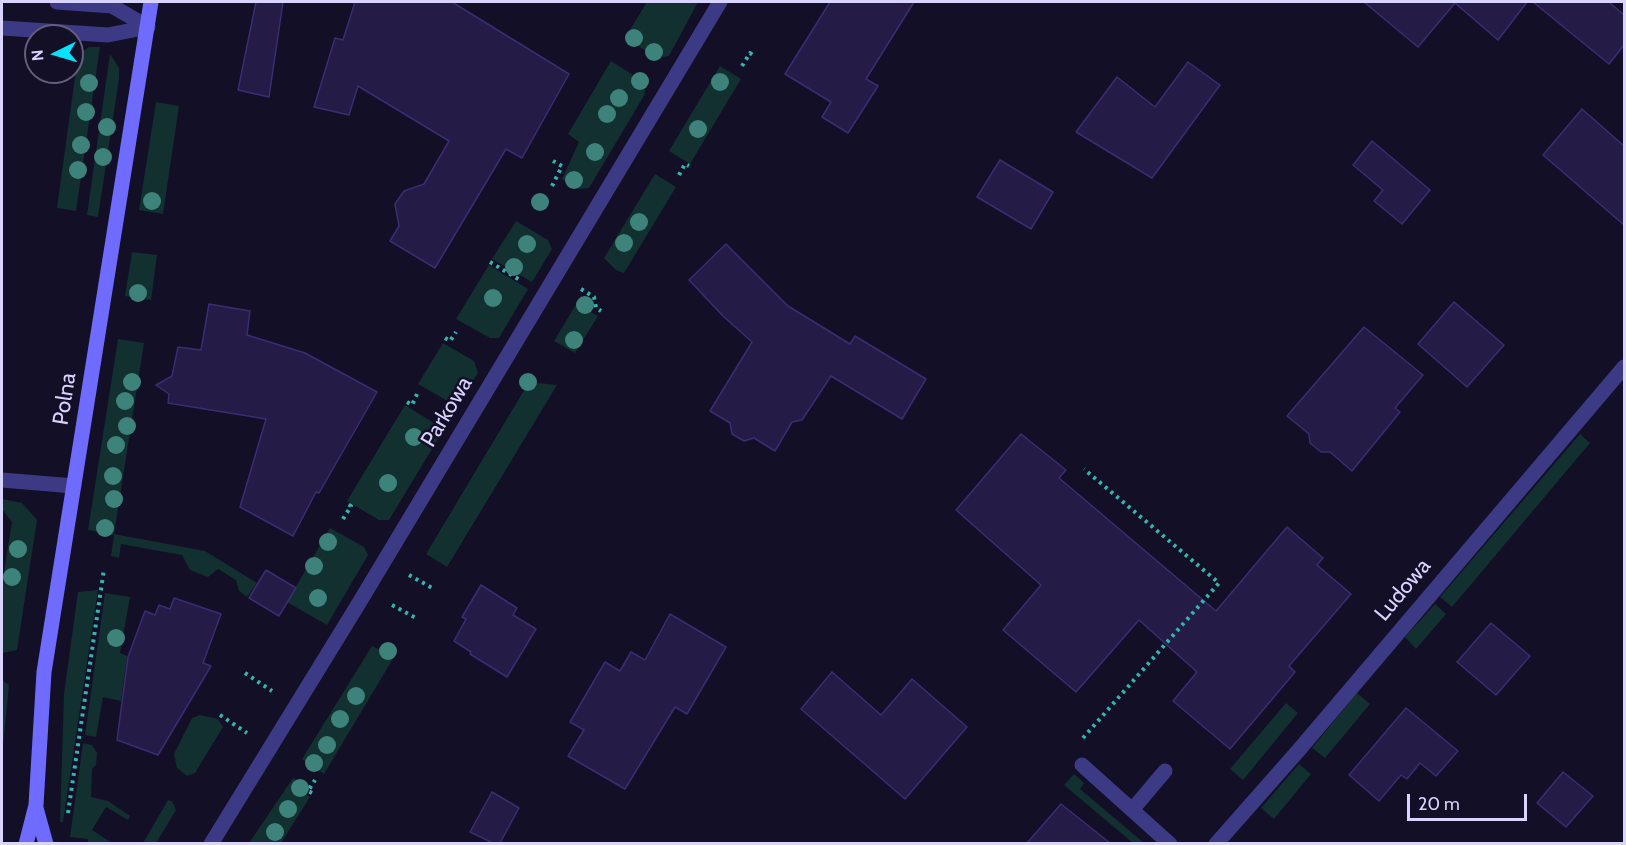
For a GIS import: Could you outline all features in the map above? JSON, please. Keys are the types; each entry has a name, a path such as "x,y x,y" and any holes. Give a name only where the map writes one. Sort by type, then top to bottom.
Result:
{"street":[{"path":"57,2 112,6 148,27"},
{"name":"Polna","path":"26,843 36,805 44,672 152,2"},
{"name":"Parkowa","path":"212,843 720,2"},
{"path":"2,28 108,35 148,27"},
{"name":"Ludowa","path":"1216,843 1298,751 1624,367"},
{"path":"2,480 74,486"},
{"path":"1082,765 1170,843"},
{"path":"1132,810 1165,771"},
{"name":"Polna","path":"36,805 46,843"}],"path":[{"path":"742,66 750,53 754,56"},
{"path":"552,186 562,166 553,161"},
{"path":"679,175 685,164 689,166"},
{"path":"490,262 544,294"},
{"path":"578,287 594,297 596,308 601,311"},
{"path":"445,339 450,341 456,332"},
{"path":"407,402 412,405 417,394"},
{"path":"1084,469 1219,583 1082,739 1088,745"},
{"path":"343,519 351,506 346,503"},
{"path":"68,818 104,587 104,569"},
{"path":"406,573 434,589"},
{"path":"389,603 416,618"},
{"path":"312,793 308,791 315,780"}],"green space":[{"path":"647,2 698,2 669,56 658,58 625,38"},
{"path":"89,47 100,47 76,211 57,208 74,84 84,84 84,51"},
{"path":"110,54 119,68 119,79 98,217 87,215"},
{"path":"611,61 644,82 645,94 589,188 579,189 562,179 579,142 568,134"},
{"path":"720,66 741,79 690,164 669,151"},
{"path":"156,102 179,106 163,214 139,210"},
{"path":"655,174 676,187 624,273 616,270 604,258"},
{"path":"516,221 548,240 552,249 532,282 492,259"},
{"path":"132,252 157,255 151,300 125,296"},
{"path":"489,265 528,289 499,338 490,338 456,319"},
{"path":"581,296 590,301 589,311 598,316 575,353 554,341"},
{"path":"118,339 144,343 114,534 205,551 257,583 247,597 239,591 236,580 218,569 208,577 190,570 182,555 121,544 119,558 111,556 114,535 88,530"},
{"path":"443,343 474,361 478,373 460,401 451,403 418,384"},
{"path":"529,382 557,385 447,567 426,554"},
{"path":"405,405 437,425 441,434 389,520 379,520 347,501"},
{"path":"1580,434 1590,443 1452,607 1440,597"},
{"path":"2,499 22,503 37,520 17,650 2,653 2,584 12,522 2,509"},
{"path":"330,528 364,547 368,555 327,625 287,602"},
{"path":"98,590 63,822 60,822 64,694 78,592"},
{"path":"105,593 130,597 120,653 127,656 121,701 103,697 96,737 85,735"},
{"path":"1435,604 1446,614 1416,649 1405,637"},
{"path":"372,646 382,651 385,646 397,652 324,774 302,759"},
{"path":"2,680 9,685 2,757"},
{"path":"1357,693 1370,704 1325,758 1312,748"},
{"path":"1286,703 1298,713 1243,780 1230,769"},
{"path":"200,715 218,719 223,727 195,773 187,776 177,768 174,754 192,718"},
{"path":"83,743 92,745 97,753 96,765 92,769 91,797 108,801 130,816 128,820 106,807 92,830 112,843 88,843 88,839 70,837"},
{"path":"1299,764 1311,774 1274,819 1261,808"},
{"path":"1074,774 1084,783 1080,789 1144,843 1133,843 1064,785"},
{"path":"293,778 307,787 304,793 310,797 281,843 249,843"},
{"path":"168,800 172,801 176,810 156,843 143,843"}],"building":[{"path":"256,2 283,2 269,97 238,90"},
{"path":"355,2 452,2 569,74 522,158 506,149 435,268 390,241 399,226 395,204 404,191 424,184 449,141 358,86 349,115 314,107 335,38 343,40"},
{"path":"830,2 914,2 866,79 878,86 848,133 822,117 831,102 785,74"},
{"path":"1364,2 1527,2 1498,40 1455,3 1418,47"},
{"path":"1533,2 1609,2 1624,15 1624,45 1609,64"},
{"path":"1188,62 1220,85 1152,178 1076,132 1117,77 1155,107"},
{"path":"1582,109 1624,146 1624,225 1543,155"},
{"path":"1372,141 1430,190 1402,224 1374,201 1383,190 1353,165"},
{"path":"1000,160 1053,192 1031,229 977,197"},
{"path":"726,244 788,306 850,344 855,336 926,379 902,419 831,376 802,420 792,422 775,451 754,438 744,441 732,434 730,423 710,411 752,342 723,316 689,280"},
{"path":"1454,302 1504,345 1467,387 1418,344"},
{"path":"209,304 250,311 247,335 305,353 377,392 319,493 316,492 293,536 240,507 266,419 168,403 169,394 156,385 172,376 178,347 201,350"},
{"path":"1364,327 1423,375 1395,408 1400,412 1352,471 1330,452 1321,452 1310,443 1309,434 1287,416"},
{"path":"1021,434 1066,470 1059,478 1216,611 1287,527 1323,558 1317,565 1351,594 1289,666 1295,672 1230,749 1173,701 1197,672 1139,620 1076,692 1003,630 1041,585 956,510"},
{"path":"266,570 296,588 279,616 249,598"},
{"path":"481,585 517,608 513,615 536,629 507,677 454,641 466,619 462,617"},
{"path":"174,598 221,614 203,663 211,666 158,755 117,740 128,657 145,611 155,615 159,605 170,609"},
{"path":"670,614 726,647 687,714 675,707 625,789 568,756 584,730 570,722 605,662 620,671 631,652 645,660"},
{"path":"1491,623 1530,656 1496,695 1457,662"},
{"path":"832,672 881,715 912,679 967,727 905,799 801,709"},
{"path":"1406,708 1458,751 1436,776 1420,763 1407,779 1401,775 1379,801 1349,775"},
{"path":"1563,772 1593,796 1566,827 1537,803"},
{"path":"492,792 519,808 500,843 493,843 470,832"},
{"path":"1061,804 1110,843 1027,843"}]}
